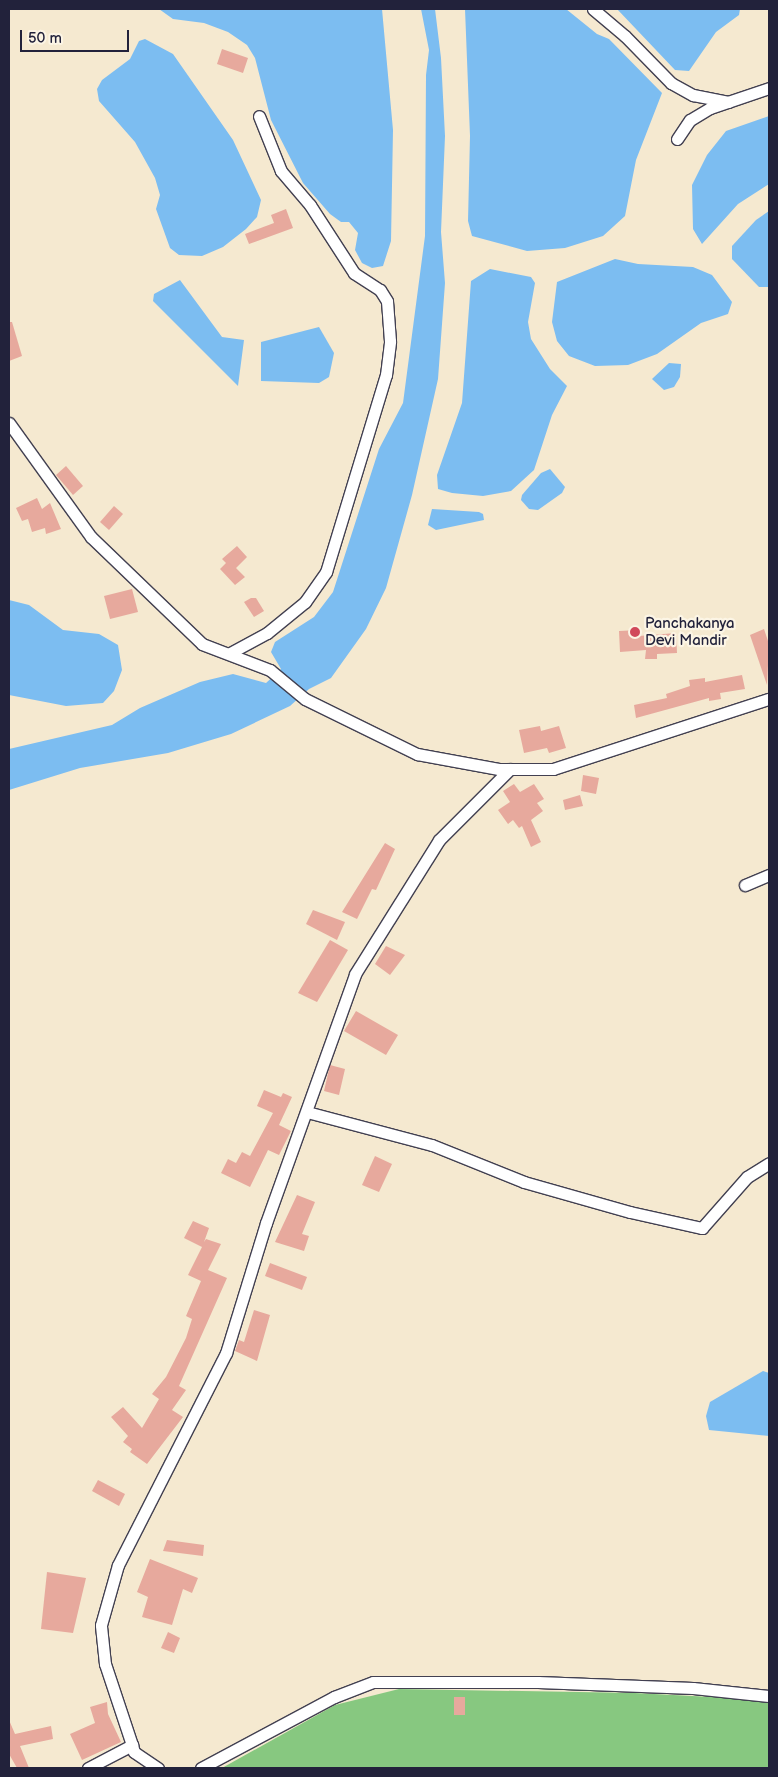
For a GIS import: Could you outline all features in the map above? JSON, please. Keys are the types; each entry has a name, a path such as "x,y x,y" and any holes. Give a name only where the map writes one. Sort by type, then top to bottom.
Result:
{"street":[{"path":"592,9 626,36 671,83 693,95 728,102"},
{"path":"677,139 690,120 710,108 769,88"},
{"path":"230,653 267,632 305,602 326,572 386,375 390,342 383,295 354,273 310,205 281,171 259,116"},
{"path":"9,423 91,537 202,644 230,653 270,670 305,699 417,754 510,769 553,769 769,699"},
{"path":"158,1768 134,1752 105,1664 100,1625 118,1565 226,1353 266,1224 355,974 439,840 510,769"},
{"path":"745,885 769,875"},
{"path":"307,1112 432,1145 524,1182 630,1212 702,1228 747,1177 769,1163"},
{"path":"201,1768 334,1697 373,1682 538,1682 693,1688 769,1696"},
{"path":"88,1768 132,1745"}],"green space":[{"path":"399,1689 635,1693 769,1700 769,1768 222,1768 335,1705"}],"water":[{"path":"159,9 382,9 393,130 391,241 383,266 372,268 362,263 355,250 358,233 349,222 341,222 330,214 303,183 271,120 255,58 247,45 228,32 204,23 173,19"},
{"path":"421,9 435,9 441,58 445,136 441,232 445,283 438,379 412,495 386,588 366,629 331,678 309,689 290,706 231,734 168,753 80,768 9,790 9,749 112,725 140,708 200,682 233,674 266,683 281,669 271,652 275,642 314,617 333,592 379,449 403,403 425,236 426,75 429,50"},
{"path":"465,9 566,9 597,34 609,39 662,93 636,160 625,216 603,236 565,248 527,251 472,236 468,221 470,136"},
{"path":"617,9 740,9 739,15 716,32 689,71 675,70"},
{"path":"145,39 173,54 233,140 261,200 257,217 246,229 223,247 202,256 179,255 170,248 156,209 160,195 155,178 135,142 99,101 97,89 102,80 130,59 139,41"},
{"path":"769,116 769,184 738,204 702,244 693,229 692,185 707,155 726,131"},
{"path":"769,211 769,287 759,287 732,259 732,246 756,220"},
{"path":"615,259 638,264 693,267 712,275 732,302 728,314 701,323 657,354 628,365 595,366 569,356 557,341 552,322 557,282"},
{"path":"490,269 531,277 535,283 528,322 531,339 550,369 567,386 552,415 534,470 511,491 483,496 452,493 438,489 437,475 462,403 471,281"},
{"path":"180,280 222,337 244,340 238,386 153,301 154,294"},
{"path":"319,327 334,353 329,377 319,383 261,381 261,342"},
{"path":"669,363 681,364 680,377 674,387 664,390 652,379"},
{"path":"550,469 565,487 562,493 538,510 529,509 521,500 522,495 541,473"},
{"path":"432,509 479,512 483,514 484,520 436,530 428,525"},
{"path":"9,600 29,605 63,630 99,634 118,645 122,670 114,691 103,703 66,706 9,695"},
{"path":"763,1371 769,1373 769,1436 709,1430 706,1416 710,1402"}],"building":[{"path":"222,49 248,58 243,73 217,64"},
{"path":"286,209 293,228 249,244 245,234 274,223 271,215"},
{"path":"9,322 12,322 22,356 9,361"},
{"path":"66,466 83,486 73,495 56,475"},
{"path":"37,498 42,509 50,503 61,529 46,534 45,528 32,532 28,519 22,521 16,508"},
{"path":"114,506 123,514 109,530 100,522"},
{"path":"237,546 247,557 236,568 245,577 235,585 220,569 226,563 222,559"},
{"path":"132,589 138,612 110,619 104,596"},
{"path":"251,598 256,598 264,611 254,617 244,602"},
{"path":"764,629 769,644 767,685 750,635"},
{"path":"638,630 639,636 676,633 677,653 657,654 657,659 645,659 646,650 620,652 619,631"},
{"path":"742,675 745,689 720,693 721,699 709,701 709,698 636,718 634,705 667,698 666,694 690,686 689,680 705,678 705,682"},
{"path":"540,726 541,731 559,726 566,748 549,753 547,748 524,753 519,730"},
{"path":"583,775 599,778 596,794 581,791"},
{"path":"514,784 520,792 534,784 544,799 537,803 543,811 531,820 541,842 531,847 522,826 519,828 513,820 508,824 498,810 510,802 503,791"},
{"path":"580,795 583,806 565,810 563,800"},
{"path":"385,843 395,849 376,890 372,889 357,919 342,912"},
{"path":"313,910 345,922 337,940 306,924"},
{"path":"330,940 348,950 317,1002 298,993"},
{"path":"386,946 405,955 390,975 375,964"},
{"path":"356,1011 398,1035 386,1055 344,1031"},
{"path":"330,1065 345,1069 339,1095 324,1091"},
{"path":"264,1090 281,1097 283,1093 292,1097 279,1125 291,1131 279,1155 268,1150 250,1187 221,1173 228,1159 236,1163 242,1152 250,1156 273,1113 257,1106"},
{"path":"375,1156 392,1164 379,1192 362,1185"},
{"path":"297,1195 315,1202 302,1234 309,1236 304,1251 275,1242"},
{"path":"193,1221 209,1228 204,1242 206,1239 221,1244 208,1270 227,1278 179,1386 186,1390 172,1410 183,1417 147,1464 130,1452 132,1449 123,1442 128,1436 111,1417 123,1407 142,1428 159,1399 152,1394 166,1377 186,1338 192,1319 186,1316 201,1281 188,1275 202,1247 184,1238"},
{"path":"270,1263 307,1277 302,1290 265,1276"},
{"path":"254,1310 270,1315 257,1361 235,1351 239,1340 244,1342"},
{"path":"98,1480 125,1494 119,1506 92,1491"},
{"path":"167,1540 204,1545 203,1556 163,1551"},
{"path":"150,1559 198,1578 192,1593 183,1589 172,1625 142,1617 148,1597 137,1592"},
{"path":"47,1572 86,1578 73,1633 41,1629"},
{"path":"168,1632 180,1638 174,1653 161,1648"},
{"path":"454,1697 465,1697 465,1715 454,1715"},
{"path":"107,1702 108,1714 121,1742 82,1760 70,1734 95,1723 90,1707"},
{"path":"9,1720 15,1734 51,1726 53,1739 20,1746 29,1768 17,1768 9,1754"}],"place":[{"name":"Panchakanya Devi Mandir","path":"635,632"}]}
